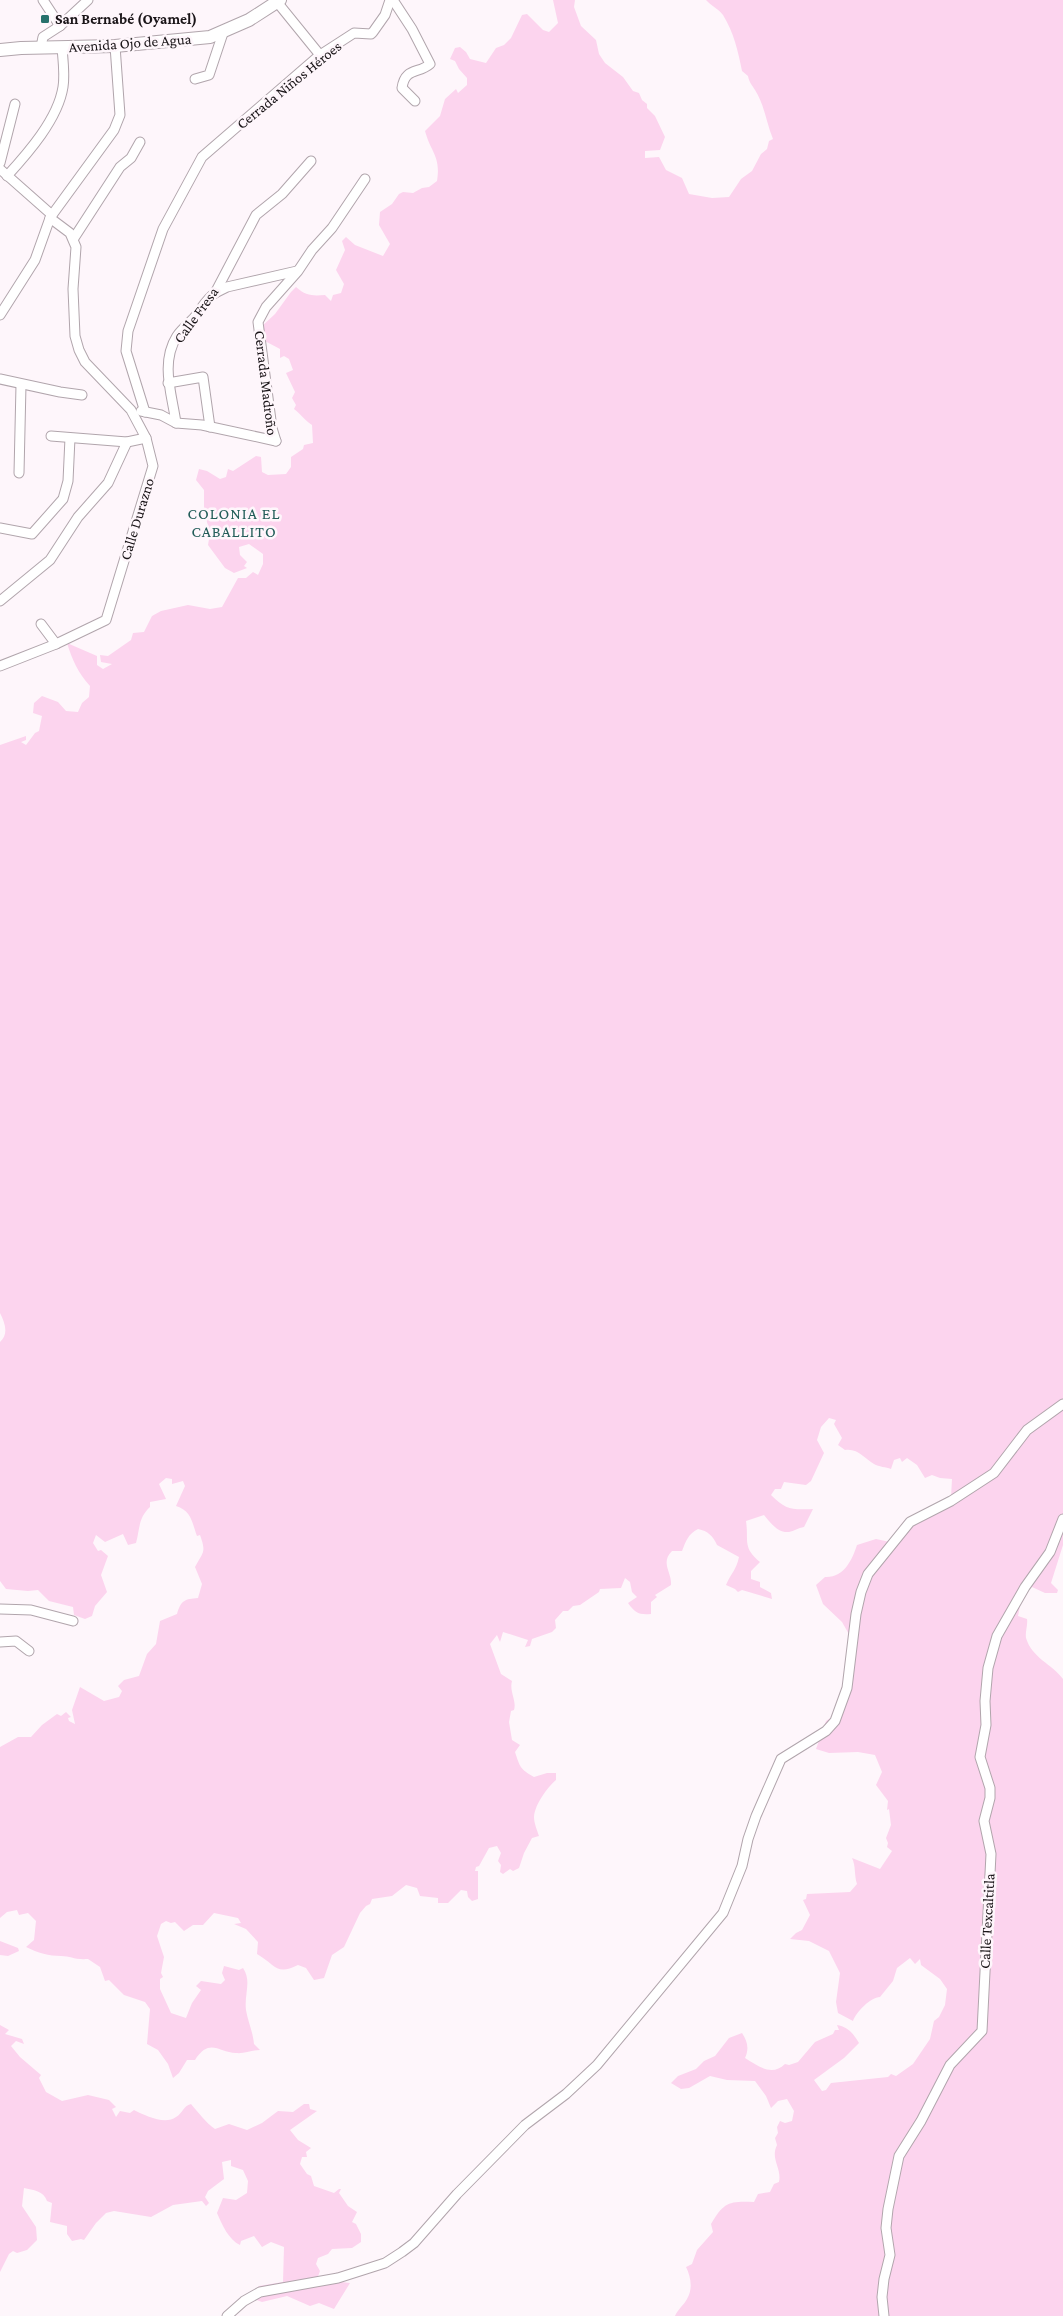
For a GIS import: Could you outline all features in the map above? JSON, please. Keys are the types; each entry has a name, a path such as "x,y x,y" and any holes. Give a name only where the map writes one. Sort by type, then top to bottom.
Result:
{"street":[{"path":"43,0 60,26"},
{"path":"41,47 43,37 60,26 88,0"},
{"path":"392,0 430,64 425,68 416,69 403,82 402,88 415,101"},
{"name":"Cerrada Niños Héroes","path":"145,412 126,351 128,331 163,229 202,156 320,56 354,33 370,34 373,32 385,15 392,0"},
{"path":"278,1 320,56"},
{"name":"Avenida Ojo de Agua","path":"0,50 41,47 115,46 210,37 223,33 249,20 278,1"},
{"path":"195,79 209,75 223,33"},
{"path":"0,315 35,260 51,216 114,130 120,116 115,46"},
{"path":"62,48 63,87 57,106 30,151 3,172 74,238 120,167 131,158 140,142"},
{"path":"0,163 15,104"},
{"name":"Calle Fresa","path":"176,422 168,383 168,356 177,336 195,317 207,299 215,293 256,214 282,194 311,161"},
{"name":"Cerrada Madroño","path":"176,422 276,441 272,428 258,322 266,306 298,271 312,250 332,228 365,179"},
{"name":"Calle Durazno","path":"0,666 56,644 106,620 153,466 146,438 131,410 85,362 79,350 75,336 73,289 76,247 74,238"},
{"path":"215,293 227,286 298,271"},
{"path":"168,383 202,377 210,427"},
{"path":"0,379 21,385 82,395"},
{"path":"19,473 21,385"},
{"path":"131,410 161,414 176,422"},
{"path":"50,436 126,442 146,438"},
{"path":"0,528 32,534 63,499 68,481 70,438"},
{"path":"0,601 50,560 78,517 108,482 126,442"},
{"path":"41,624 56,644"},
{"path":"228,2316 244,2301 260,2292 338,2278 385,2263 402,2252 414,2243 458,2194 526,2125 566,2094 597,2065 723,1913 742,1866 748,1839 756,1816 781,1759 826,1731 835,1720 847,1688 856,1614 861,1592 868,1574 910,1522 951,1502 994,1473 1027,1430 1063,1404"},
{"name":"Calle Texcaltitla","path":"884,2316 882,2297 890,2255 886,2228 899,2156 922,2121 950,2065 982,2031 990,1854 984,1821 990,1798 990,1788 980,1757 986,1725 985,1701 988,1668 997,1636 1025,1587 1050,1552 1063,1519"},
{"path":"0,1609 31,1610 73,1621"},
{"path":"0,1642 16,1641 29,1651"}],"shaded area":[{"path":"553,0 575,0 574,7 581,26 596,40 599,54 605,63 623,77 633,91 639,93 642,100 647,104 647,108 655,116 665,137 660,150 645,151 645,158 659,157 666,170 682,178 689,194 712,198 729,197 741,179 752,171 761,154 767,149 769,141 773,139 758,96 748,76 742,71 735,42 727,22 721,13 706,0 1063,0 1063,1545 1051,1583 1058,1590 1057,1593 1045,1593 1032,1587 1023,1591 1018,1616 1027,1619 1026,1638 1033,1651 1063,1679 1063,2316 675,2316 687,2299 691,2287 686,2267 692,2264 697,2250 713,2232 711,2224 720,2211 728,2204 754,2202 758,2194 770,2192 774,2184 779,2182 779,2172 775,2159 777,2127 780,2121 785,2123 792,2121 794,2111 787,2099 778,2101 771,2108 766,2096 755,2081 727,2080 710,2076 689,2088 681,2089 671,2083 678,2076 696,2069 704,2061 715,2056 729,2038 742,2033 747,2045 745,2058 765,2069 775,2070 785,2064 789,2065 798,2062 815,2042 833,2034 835,2030 839,2030 837,2025 850,2031 859,2043 844,2058 814,2080 822,2091 826,2090 831,2083 888,2077 891,2074 896,2076 913,2064 930,2039 934,2021 939,2017 945,2005 947,1989 940,1979 921,1965 920,1959 915,1964 910,1958 897,1968 893,1981 880,1997 872,1999 864,2006 857,2013 853,2021 838,2013 836,2002 840,1973 829,1951 809,1941 790,1939 802,1930 810,1915 803,1900 806,1899 807,1894 850,1892 857,1884 852,1858 880,1869 892,1851 887,1847 886,1838 891,1825 889,1809 887,1810 888,1801 876,1785 882,1772 875,1755 858,1752 829,1753 816,1749 826,1721 835,1715 851,1651 850,1636 842,1622 823,1604 816,1585 825,1577 832,1577 842,1571 850,1562 857,1545 876,1539 890,1542 942,1501 951,1497 952,1479 932,1475 925,1478 917,1465 907,1458 902,1462 900,1458 894,1460 891,1469 876,1465 854,1451 845,1450 838,1445 842,1438 834,1424 836,1420 829,1418 821,1427 817,1440 824,1453 811,1481 806,1485 784,1482 781,1489 775,1489 771,1495 781,1504 790,1508 813,1509 804,1527 789,1532 781,1531 764,1515 746,1521 748,1548 760,1562 751,1571 751,1579 760,1582 760,1587 771,1593 772,1599 742,1590 738,1592 726,1585 739,1557 717,1545 710,1534 698,1529 686,1541 682,1551 672,1551 669,1555 667,1564 671,1585 655,1595 657,1597 651,1602 651,1614 638,1613 628,1603 637,1597 632,1592 630,1582 625,1578 621,1588 600,1589 599,1592 580,1605 573,1606 568,1611 563,1611 555,1620 556,1628 552,1632 532,1639 530,1646 525,1647 528,1640 503,1632 500,1642 497,1635 490,1644 501,1674 512,1681 511,1688 515,1707 511,1711 509,1722 512,1740 520,1745 515,1752 520,1764 523,1770 534,1777 547,1773 556,1773 556,1780 539,1802 534,1819 539,1836 532,1838 519,1868 513,1871 510,1869 503,1874 500,1872 501,1865 498,1861 501,1853 497,1846 489,1848 479,1866 476,1867 475,1871 478,1871 478,1899 472,1901 468,1897 467,1891 461,1890 448,1903 438,1903 438,1898 420,1896 417,1888 406,1885 392,1896 372,1899 370,1904 360,1913 344,1947 332,1955 324,1978 314,1980 306,1968 298,1965 285,1969 276,1968 257,1954 258,1942 246,1929 234,1924 241,1923 238,1918 214,1913 203,1925 193,1925 184,1931 175,1922 166,1921 161,1924 157,1936 164,1957 160,1989 171,2013 186,2018 192,2003 201,1990 196,1986 201,1981 221,1984 225,1980 222,1973 224,1966 239,1970 243,1968 247,1978 247,2014 254,2044 260,2050 239,2053 215,2048 205,2049 195,2060 187,2060 179,2073 173,2078 168,2064 158,2050 147,2044 150,2009 145,2002 124,1995 109,1980 105,1981 100,1967 88,1959 48,1955 26,1947 34,1940 36,1921 28,1913 19,1915 17,1910 7,1912 0,1918 0,1747 18,1737 31,1737 42,1725 57,1714 61,1716 66,1712 71,1717 68,1718 69,1721 75,1724 72,1710 80,1687 104,1701 119,1697 122,1691 118,1686 124,1680 139,1676 147,1654 156,1644 160,1621 177,1614 184,1601 198,1598 202,1584 195,1567 202,1554 203,1545 200,1535 197,1536 188,1514 176,1506 185,1486 183,1481 172,1484 172,1479 166,1478 159,1484 166,1499 150,1502 150,1507 141,1520 136,1543 128,1545 123,1534 105,1542 96,1535 93,1543 98,1551 101,1550 108,1556 101,1575 107,1592 95,1606 92,1616 85,1619 74,1615 73,1607 49,1601 38,1590 6,1589 0,1581 0,1342 5,1332 5,1324 0,1313 0,745 26,736 26,740 21,742 26,745 35,733 39,731 42,716 33,713 34,703 42,696 58,702 66,711 78,712 82,703 89,697 90,686 76,666 67,643 97,656 97,665 103,669 112,664 101,662 100,655 108,656 131,640 133,633 144,632 152,616 161,611 188,605 210,609 222,607 238,578 246,578 253,572 258,575 263,564 263,554 249,544 239,547 240,555 247,562 244,566 247,568 234,573 225,568 208,545 210,533 204,511 204,490 196,480 199,469 207,471 220,479 226,477 228,469 233,471 256,456 261,457 262,472 268,475 286,474 291,467 291,457 303,449 304,445 313,443 312,425 294,409 296,405 292,398 295,392 286,373 293,370 289,359 284,356 280,358 280,349 263,340 261,327 275,314 296,287 310,295 325,295 331,301 333,295 341,293 344,284 336,270 345,250 342,241 346,237 355,245 383,256 390,244 379,225 380,212 392,204 399,194 403,192 413,193 422,188 429,187 437,181 437,160 425,131 440,116 445,99 456,89 458,93 467,85 467,78 455,61 450,59 455,48 460,47 470,59 486,63 496,48 504,45 511,38 522,15 527,14 543,30 549,32 558,23"},
{"path":"0,1941 18,1948 19,1951 8,1956 0,1955"},
{"path":"0,2025 9,2030 5,2034 22,2039 24,2044 16,2041 11,2046 20,2057 41,2075 39,2078 46,2092 62,2101 88,2095 109,2100 116,2107 112,2109 116,2117 120,2111 130,2113 134,2110 155,2119 172,2119 180,2114 186,2106 191,2104 205,2121 215,2129 229,2124 247,2130 262,2123 278,2111 293,2112 304,2104 309,2104 310,2109 317,2111 290,2130 298,2140 311,2148 306,2152 307,2157 302,2157 300,2164 307,2174 311,2176 314,2186 334,2193 341,2189 339,2193 348,2206 357,2212 352,2222 356,2224 361,2234 361,2242 352,2248 332,2249 328,2254 318,2258 316,2264 320,2271 317,2279 350,2283 334,2309 319,2303 310,2306 287,2296 262,2302 249,2297 259,2286 283,2282 284,2247 271,2242 262,2247 254,2236 241,2241 240,2245 232,2240 226,2232 217,2213 223,2198 236,2200 247,2193 248,2181 243,2170 231,2166 231,2160 222,2162 224,2179 208,2191 205,2197 209,2203 206,2206 202,2201 173,2205 151,2217 114,2211 106,2213 84,2240 72,2241 67,2234 67,2226 50,2222 52,2203 47,2201 41,2193 24,2188 22,2206 36,2227 37,2240 27,2250 17,2253 13,2251 9,2254 0,2272"}],"place":[{"name":"San Bernabé (Oyamel)","path":"45,19"}],"district":[{"name":"COLONIA EL CABALLITO","path":"234,522"}]}
